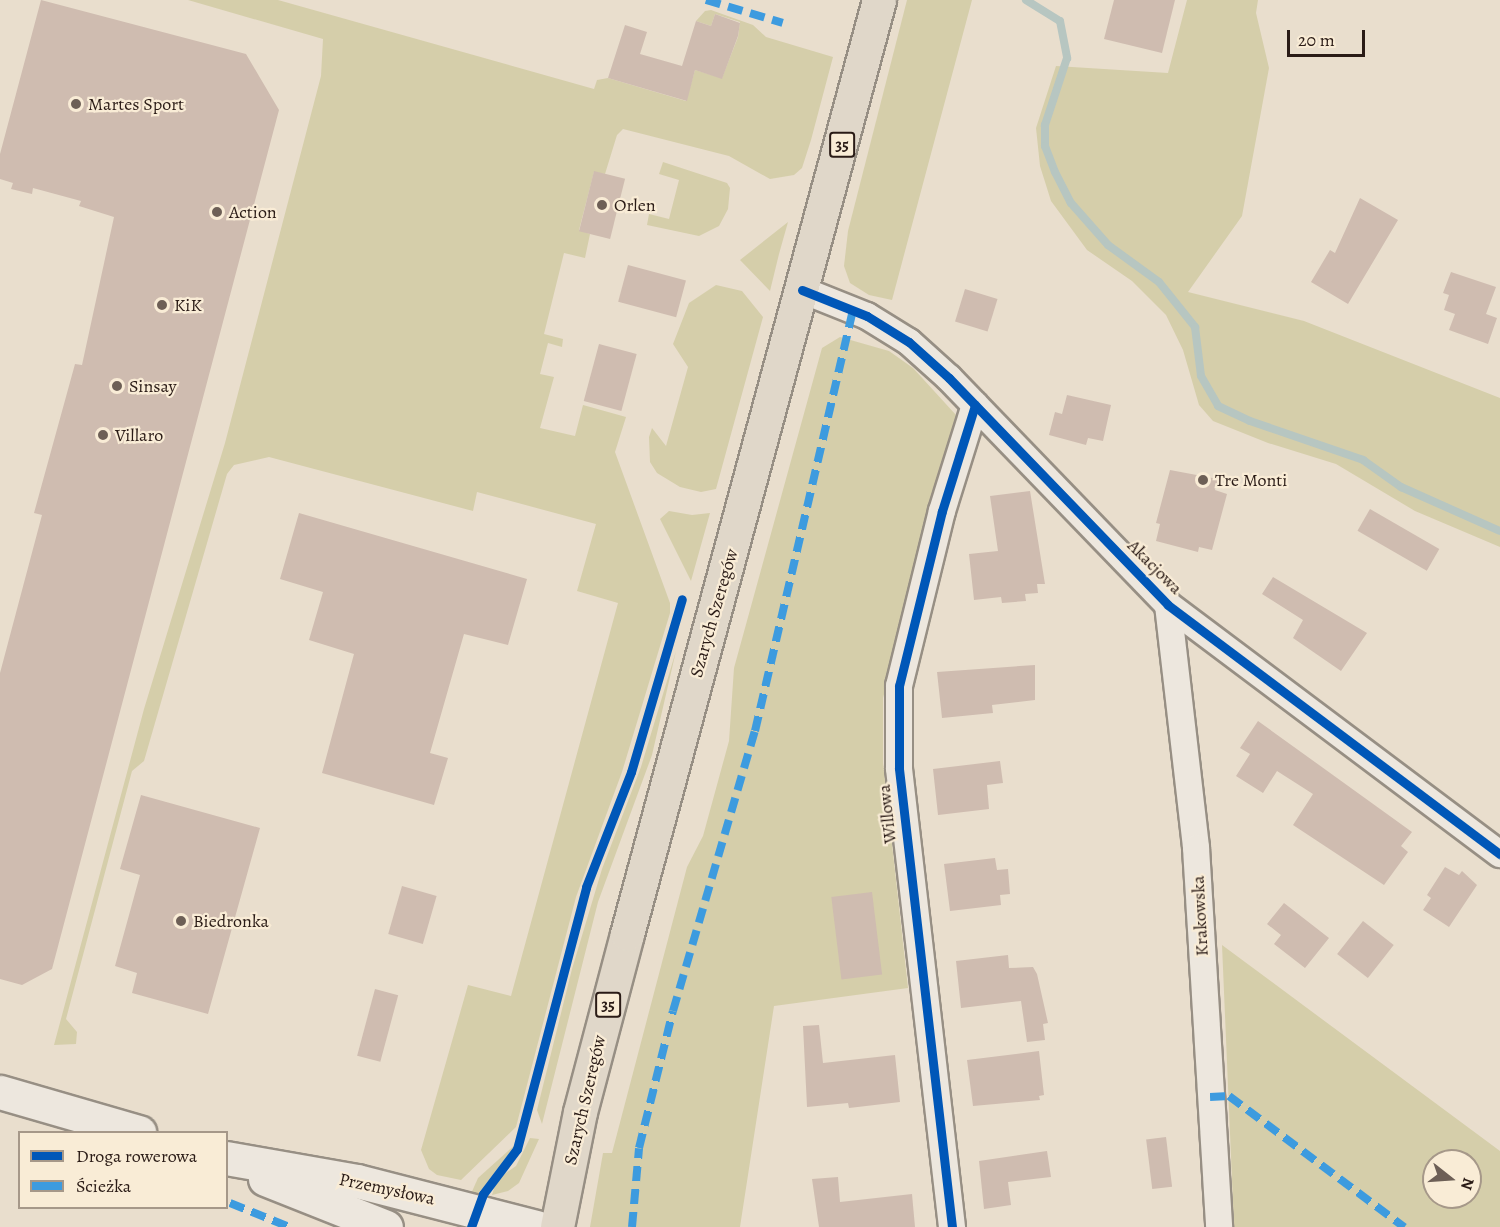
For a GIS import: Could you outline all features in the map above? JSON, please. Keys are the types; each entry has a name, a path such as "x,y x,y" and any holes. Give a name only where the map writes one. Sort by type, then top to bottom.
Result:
{"main road":[{"name":"Szarych Szeregów","path":"557,1227 580,1112 879,0"},
{"path":"0,1092 136,1131"},
{"name":"Przemysłowa","path":"231,1159 253,1174 386,1227"},
{"name":"Przemysłowa","path":"231,1159 357,1181 536,1227"}],"street":[{"name":"Akacjowa","path":"802,290 867,316 909,342 975,405 1168,605 1500,854"},
{"name":"Willowa","path":"952,1227 899,768 899,686 942,511 975,405"},
{"name":"Krakowska","path":"1168,605 1197,848 1219,1227"}],"shaded area":[{"path":"188,0 278,0 594,89 597,80 608,78 686,101 695,70 722,78 738,37 740,22 715,14 711,26 696,21 705,11 711,10 753,25 766,37 833,57 802,168 794,175 770,179 729,156 623,129 617,135 605,174 594,172 579,230 590,234 585,258 564,253 544,334 563,339 562,347 548,343 540,374 554,377 540,428 575,436 583,405 626,417 615,452 670,603 670,613 622,772 576,897 516,1127 461,1180 437,1175 429,1169 421,1150 468,985 511,996 618,603 577,591 596,524 477,492 473,511 269,457 234,465 227,474 144,761 132,771 66,1019 77,1032 76,1044 54,1045 144,709 225,443 321,76 323,39"},
{"path":"907,0 972,0 892,300 869,295 850,283 844,266 848,231"},
{"path":"1187,0 1258,0 1256,13 1269,68 1242,216 1188,292 1304,321 1500,398 1500,547 1415,511 1336,464 1268,443 1213,421 1199,405 1183,350 1166,315 1132,281 1087,250 1051,201 1040,166 1036,128 1056,66 1168,73"},
{"path":"663,162 727,183 730,188 728,209 719,226 699,236 647,225 649,214 669,219 679,180 659,174"},
{"path":"788,222 779,254 770,291 740,260"},
{"path":"716,285 742,291 763,317 716,489 701,492 680,487 657,473 650,462 649,437 652,428 666,446 688,367 673,344 689,303"},
{"path":"840,337 889,351 913,368 956,415 883,698 883,763 908,988 774,1006 740,1227 590,1227 603,1153 612,1153 687,867 703,836 729,741 734,668 822,348"},
{"path":"669,511 692,515 710,513 691,581 660,519"},
{"path":"676,651 652,755 598,902 542,1124 537,1110 572,969 602,869 641,767"},
{"path":"1222,945 1500,1151 1500,1227 1234,1227"},
{"path":"530,1138 539,1139 519,1183 508,1191 492,1195 497,1179 516,1166"},
{"path":"517,1143 476,1197 470,1196 478,1178"}],"building":[{"path":"41,0 246,54 279,110 52,969 22,985 0,979 0,673 42,515 34,513 75,364 82,365 114,217 79,206 81,201 33,188 32,194 11,189 13,183 0,179 0,154"},
{"path":"1114,0 1175,0 1162,53 1104,39"},
{"path":"715,14 740,23 738,36 722,79 695,70 687,101 608,78 625,25 647,32 640,54 682,66 696,21 711,26"},
{"name":"Orlen","path":"594,171 625,179 610,239 579,231"},
{"path":"1360,198 1398,220 1348,304 1311,282 1330,250 1335,253"},
{"path":"628,265 686,281 676,317 618,302"},
{"path":"1451,272 1496,287 1486,314 1497,318 1488,344 1449,330 1455,314 1444,310 1449,295 1443,293"},
{"path":"965,289 998,299 988,331 955,322"},
{"path":"599,344 637,354 621,411 584,401"},
{"path":"1067,395 1111,405 1103,441 1088,438 1086,445 1049,435 1055,412 1062,414"},
{"path":"1170,470 1218,479 1215,490 1227,494 1212,550 1199,547 1198,552 1156,541 1160,524 1156,523"},
{"path":"1030,491 1045,584 1037,584 1038,593 1025,594 1026,601 1002,603 1001,597 974,600 969,554 998,551 990,496"},
{"path":"1370,509 1439,549 1427,571 1358,531"},
{"path":"299,513 527,579 508,645 464,634 430,753 448,758 434,805 322,773 354,654 309,640 323,592 280,579"},
{"path":"1273,577 1367,633 1341,671 1293,638 1303,620 1262,594"},
{"path":"1035,665 1035,700 992,705 993,713 942,718 937,672"},
{"path":"1258,721 1412,832 1401,846 1408,852 1384,885 1293,825 1313,794 1277,771 1263,793 1236,776 1250,754 1240,748"},
{"path":"1000,761 1003,783 987,785 989,809 938,815 933,769"},
{"name":"Biedronka","path":"141,795 260,828 208,1014 132,993 137,973 115,966 140,875 120,869"},
{"path":"995,858 997,870 1008,869 1010,894 1000,895 1001,905 950,911 944,864"},
{"path":"1445,867 1459,875 1462,871 1477,885 1449,927 1423,910 1431,898 1427,895"},
{"path":"402,886 437,896 423,944 388,934"},
{"path":"872,892 882,974 841,979 831,897"},
{"path":"1284,903 1329,938 1305,968 1274,944 1281,935 1267,924"},
{"path":"1363,921 1394,945 1368,978 1337,954"},
{"path":"1008,955 1009,968 1033,967 1037,974 1048,1023 1043,1024 1045,1040 1027,1042 1021,1001 961,1008 956,961"},
{"path":"375,989 398,995 380,1062 357,1056"},
{"path":"819,1025 823,1063 895,1055 900,1102 849,1108 848,1103 807,1107 803,1026"},
{"path":"1039,1051 1044,1095 1039,1096 1040,1100 973,1106 967,1060"},
{"path":"1166,1137 1172,1187 1152,1189 1146,1139"},
{"path":"1047,1151 1051,1177 1008,1182 1011,1205 984,1209 979,1161"},
{"path":"838,1177 840,1202 912,1194 915,1227 819,1227 812,1179"}],"waterway":[{"path":"1026,0 1060,21 1067,58 1045,125 1045,146 1055,172 1071,203 1108,245 1159,282 1195,327 1201,376 1218,406 1250,421 1363,460 1401,487 1500,531"}],"marked path":[{"path":"706,0 783,23"},
{"path":"632,1227 639,1148 673,1011 755,731 853,311"},
{"path":"1210,1097 1229,1096 1404,1227"},
{"path":"230,1203 289,1227"}],"cycle path":[{"path":"802,290 867,316 909,342 949,378 1168,605 1500,854"},
{"path":"952,1227 899,768 899,686 942,511 975,405"},
{"path":"471,1227 483,1194 517,1149 586,887 631,772 682,599"}],"place":[{"name":"Martes Sport","path":"76,104"},
{"name":"Orlen","path":"602,205"},
{"name":"Action","path":"217,212"},
{"name":"KiK","path":"162,305"},
{"name":"Sinsay","path":"117,386"},
{"name":"Villaro","path":"103,435"},
{"name":"Tre Monti","path":"1203,480"},
{"name":"Biedronka","path":"181,921"}]}
